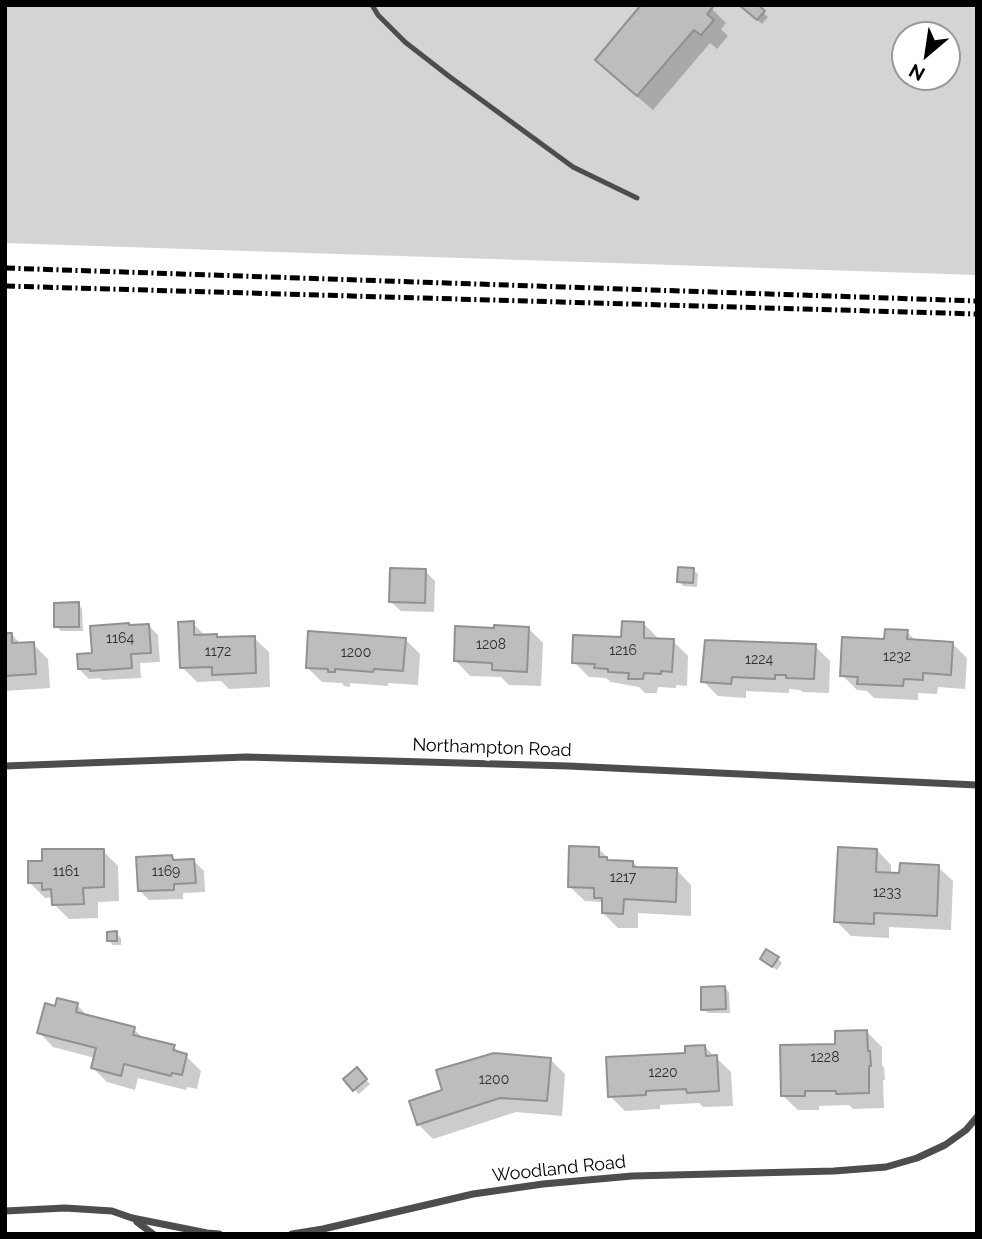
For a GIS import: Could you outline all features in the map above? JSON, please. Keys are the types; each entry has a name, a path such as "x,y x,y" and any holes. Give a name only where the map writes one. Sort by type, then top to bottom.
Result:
{"street":[{"name":"Northampton Road","path":"5,766 260,758 541,765 977,785"},
{"name":"Woodland Road","path":"292,1234 473,1194 543,1184 632,1176 834,1171 886,1167 917,1158 946,1145 966,1130 977,1117"},
{"path":"5,1211 65,1208 112,1211 132,1218 219,1234"},
{"path":"132,1218 153,1234"}],"lane":[{"path":"372,5 378,15 405,42 461,86 573,167 637,198"}],"shaded area":[{"path":"5,5 977,5 977,275 5,243"}],"building":[{"path":"641,5 710,5 713,7 707,14 714,20 701,35 694,30 637,96 595,60"},
{"path":"739,5 758,5 765,11 757,20"},
{"path":"678,567 694,568 693,583 677,582"},
{"path":"390,568 426,569 425,603 389,602"},
{"path":"79,602 79,627 54,627 54,603"},
{"path":"194,621 194,635 255,636 256,673 212,675 212,667 180,668 178,622"},
{"path":"622,621 644,622 644,638 674,639 672,672 644,673 643,679 628,679 629,673 608,672 608,669 594,668 595,664 572,663 573,635 621,637"},
{"path":"149,624 151,653 131,654 132,668 90,671 78,669 77,654 92,653 90,626"},
{"path":"494,625 529,627 527,672 492,670 492,663 454,661 455,626 494,628"},
{"path":"885,629 908,630 907,639 953,642 951,675 923,673 923,680 904,679 903,686 857,684 858,677 840,676 842,637 884,639"},
{"path":"308,631 406,638 403,671 335,669 335,672 328,672 328,669 306,668"},
{"path":"5,633 12,633 12,643 34,642 36,674 5,676"},
{"path":"705,640 816,644 814,679 775,675 775,679 732,677 731,684 701,682"},
{"path":"569,846 599,847 599,857 633,861 633,867 677,868 676,902 624,899 623,914 602,913 602,898 594,898 594,888 568,887"},
{"path":"838,847 877,849 876,872 899,873 900,863 939,865 937,916 874,913 874,924 834,922"},
{"path":"42,849 104,849 104,887 83,888 84,904 52,905 51,889 42,890 42,883 28,883 28,861 42,861"},
{"path":"172,855 173,860 194,859 196,883 174,884 174,890 138,891 136,857"},
{"path":"117,931 117,941 107,941 107,932"},
{"path":"766,949 779,957 772,967 760,959"},
{"path":"725,986 726,1009 701,1010 701,987"},
{"path":"57,998 78,1003 76,1012 135,1027 133,1035 175,1045 173,1050 187,1054 182,1075 172,1073 171,1076 124,1064 121,1076 91,1068 96,1048 37,1033 45,1003 55,1006"},
{"path":"867,1030 871,1066 869,1093 805,1091 805,1096 781,1096 780,1045 835,1044 835,1031"},
{"path":"705,1045 706,1056 717,1055 719,1091 646,1091 646,1095 608,1097 606,1057 685,1053 685,1046"},
{"path":"494,1053 551,1058 547,1101 500,1098 417,1125 409,1101 442,1090 436,1070"},
{"path":"357,1067 367,1079 353,1091 343,1079"}],"railway":[{"path":"5,268 977,301"},
{"path":"5,286 977,314"}]}
